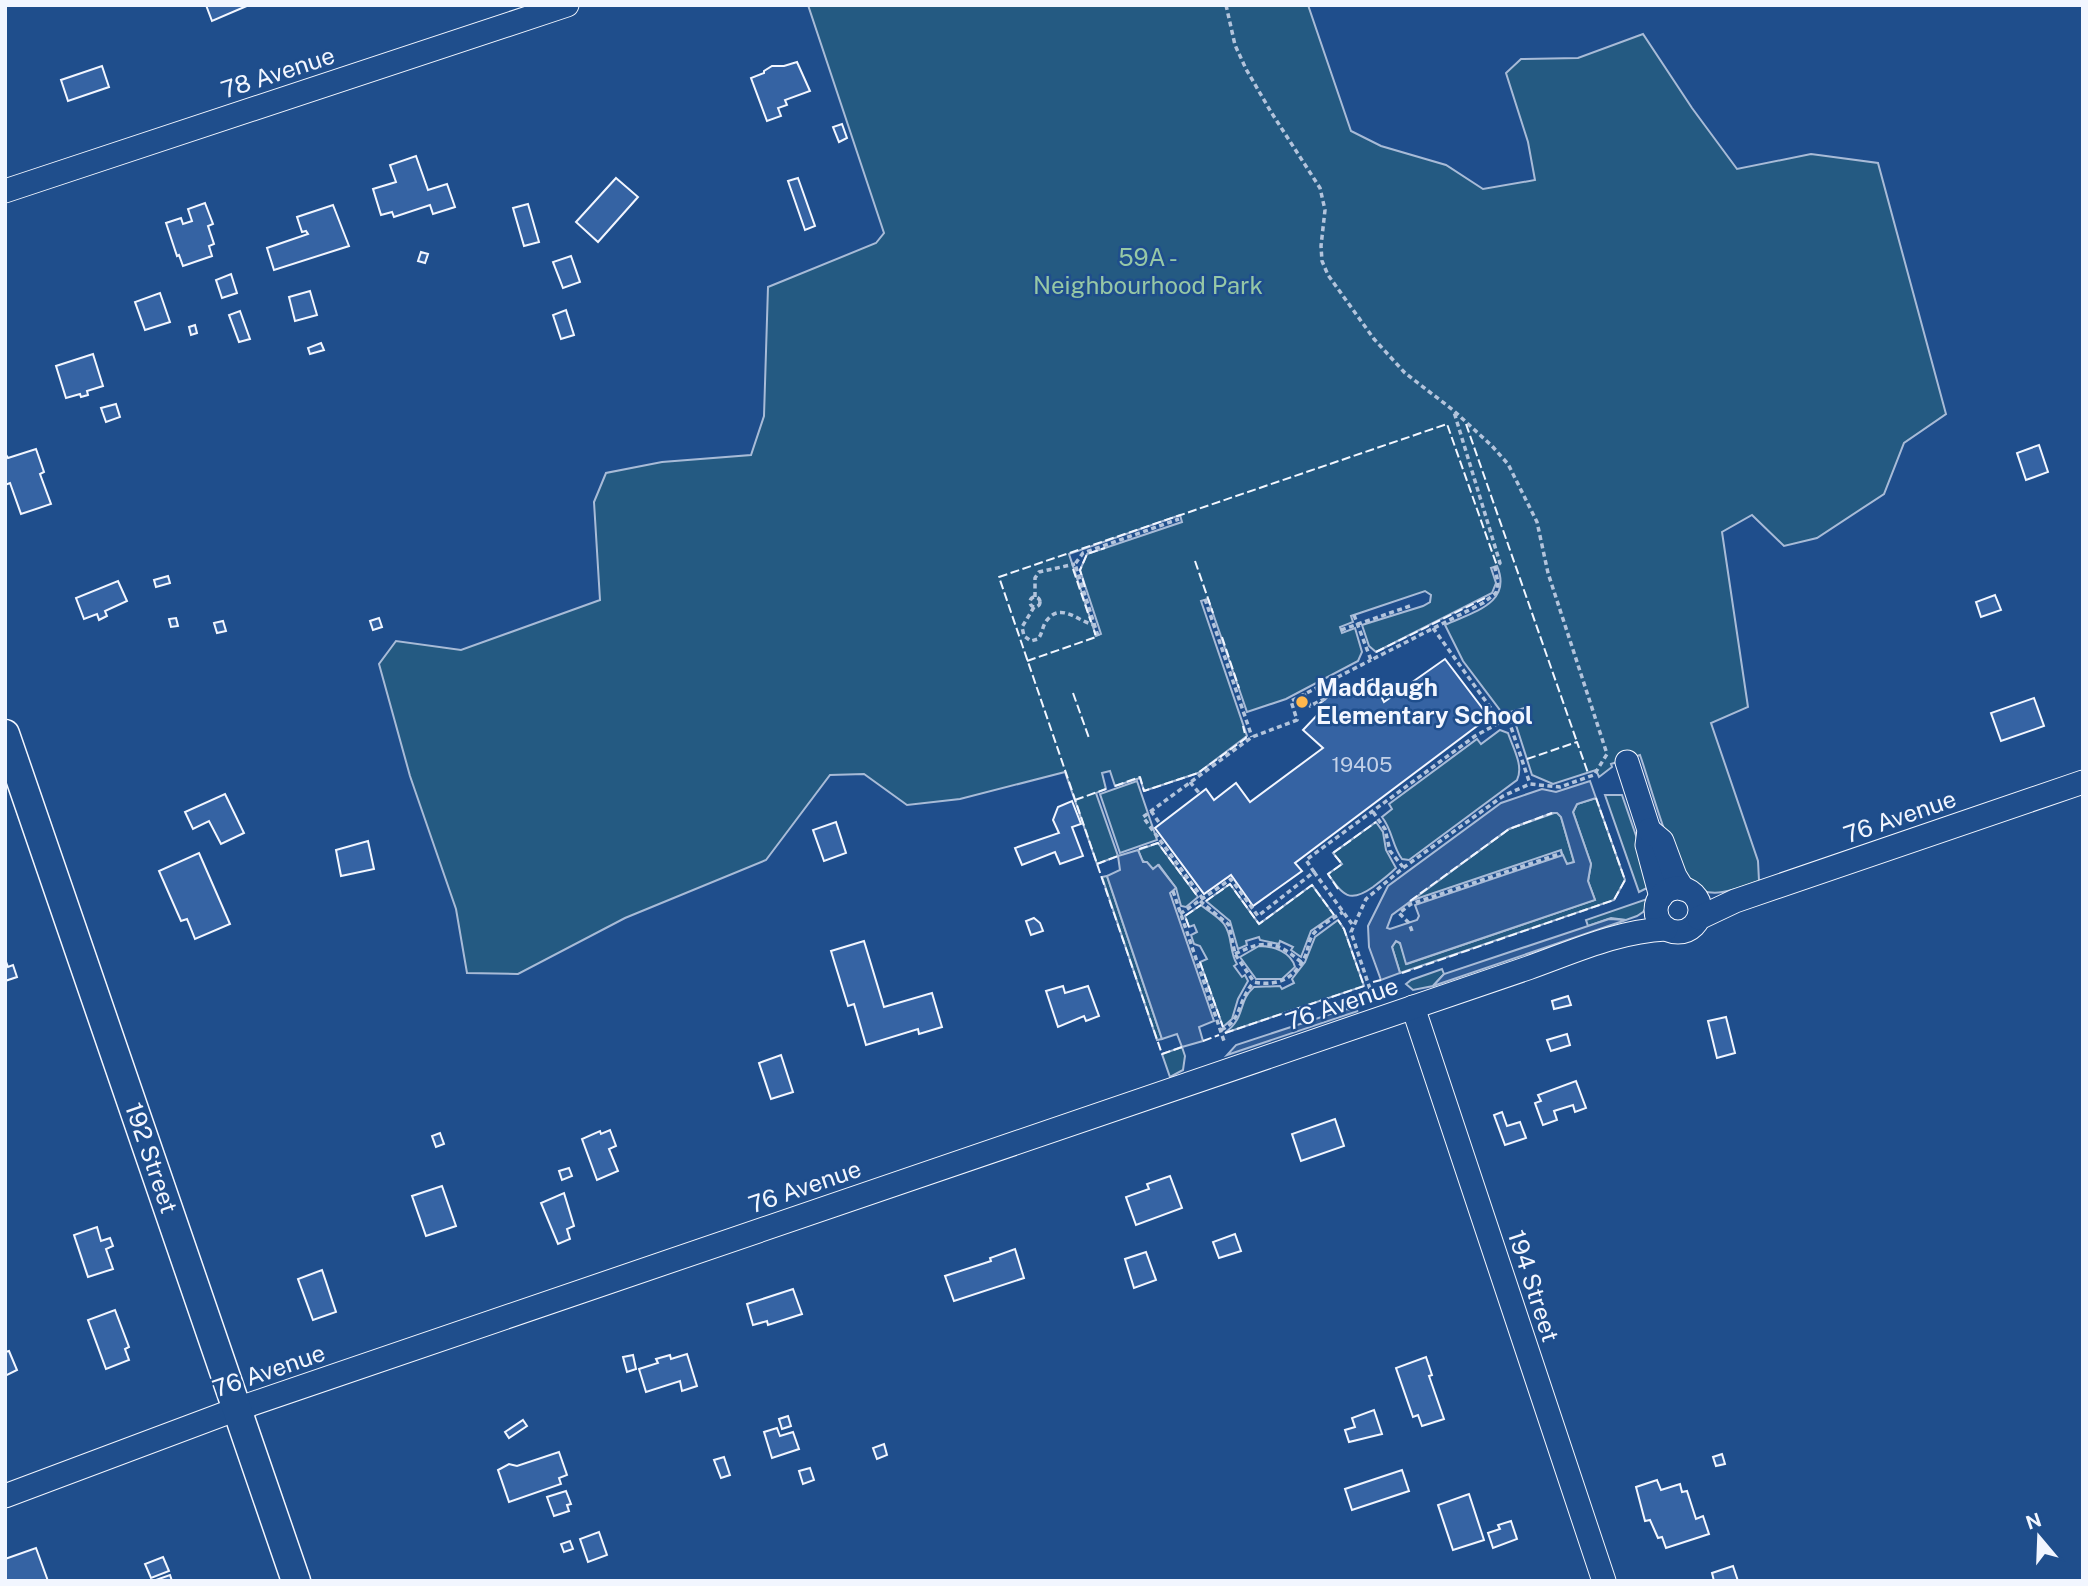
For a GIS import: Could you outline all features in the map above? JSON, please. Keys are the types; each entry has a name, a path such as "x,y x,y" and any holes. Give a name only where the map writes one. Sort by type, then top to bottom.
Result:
{"main road":[{"name":"192 Street","path":"5,734 296,1581"}],"street":[{"name":"78 Avenue","path":"5,191 567,5"},
{"path":"1627,761 1649,830 1647,845 1661,914 1682,932 1693,927 1694,902 1675,876 1662,841 1649,830"},
{"name":"76 Avenue","path":"1694,902 1735,901 2083,782"},
{"path":"1661,914 1671,889 1694,902"},
{"name":"76 Avenue","path":"5,1496 237,1409 1625,935 1661,914"},
{"name":"194 Street","path":"1413,1007 1604,1581"}],"path":[{"path":"1226,5 1235,45 1246,69 1320,188 1325,210 1322,261 1328,275 1374,339 1405,373 1453,410 1508,464 1536,522 1548,573 1607,754 1594,775 1588,778 1560,787 1530,785 1503,796 1403,868 1366,899 1351,932 1370,989"},
{"path":"1343,912 1314,932 1295,973 1284,982 1254,982 1235,954 1229,925 1202,900 1143,817 1252,737 1297,720 1291,701 1492,597 1498,588 1495,568 1500,563 1453,410"},
{"path":"1095,625 1085,623 1073,615 1059,613 1048,619 1038,639 1031,641 1024,636 1023,627 1034,607 1040,603 1035,597 1035,578 1039,572 1075,564 1083,553 1179,519"},
{"path":"1075,564 1098,636"},
{"path":"1205,599 1252,737"},
{"path":"1341,629 1409,606"},
{"path":"1354,615 1371,660"},
{"path":"1433,628 1500,721"},
{"path":"1304,694 1310,706 1340,691"},
{"path":"1353,925 1304,859 1373,812 1475,736 1508,718 1530,785"},
{"path":"1190,782 1200,794"},
{"path":"1151,811 1160,824"},
{"path":"1373,812 1385,829 1390,851 1403,868"},
{"path":"1412,931 1409,923 1399,913 1411,904 1563,853"},
{"path":"1180,914 1231,879 1258,916 1314,872"},
{"path":"1173,891 1224,1041"},
{"path":"1235,954 1254,945 1270,944 1291,953 1301,963"},
{"path":"1220,1030 1236,1019 1242,996 1254,982"}],"green space":[{"name":"59A - Neighbourhood Park","path":"808,5 1308,5 1351,131 1381,146 1446,165 1483,189 1535,180 1528,142 1506,73 1521,59 1578,58 1643,34 1737,169 1811,154 1878,163 1946,414 1904,443 1884,494 1817,538 1784,546 1752,515 1722,532 1748,707 1711,723 1758,861 1759,881 1717,893 1700,890 1692,885 1684,876 1669,844 1640,755 1611,764 1612,767 1599,777 1596,770 1553,784 1532,775 1515,722 1516,718 1530,713 1528,707 1503,714 1463,661 1445,625 1478,611 1495,598 1500,579 1497,566 1491,568 1496,583 1492,593 1376,652 1369,646 1362,625 1423,606 1430,602 1431,595 1425,591 1351,616 1353,622 1340,627 1342,633 1355,628 1362,652 1358,661 1286,699 1247,712 1208,599 1201,601 1247,736 1198,773 1144,791 1140,778 1115,786 1110,771 1102,773 1106,789 1096,793 1118,856 1097,864 1065,772 960,799 907,805 864,774 830,775 766,860 625,918 518,974 467,973 456,909 410,776 379,664 396,641 461,650 600,600 594,502 606,473 662,462 751,455 764,416 768,287 876,243 884,233","holes":["1180,515 1182,522 1087,554 1080,570 1101,634 1096,636 1069,554"]},
{"path":"1500,730 1508,733 1517,757 1517,780 1409,860 1402,859 1382,817 1392,809 1389,804 1477,739 1481,744"},
{"path":"1137,781 1157,840 1120,853 1100,794"},
{"path":"1605,795 1622,795 1653,885 1639,892"},
{"path":"1596,798 1625,880 1614,900 1400,973 1392,947 1396,941 1400,943 1407,964 1595,900 1588,881 1591,864 1573,812 1577,804"},
{"path":"1557,812 1561,817 1574,862 1565,863 1561,850 1410,901 1509,829"},
{"path":"1376,822 1383,832 1386,850 1396,868 1365,892 1347,895 1328,874 1342,864 1333,853"},
{"path":"1158,843 1198,897 1186,907 1181,906 1176,888 1159,865 1153,869 1142,860 1138,850"},
{"path":"1107,876 1162,1039 1157,1040 1102,877"},
{"path":"1230,884 1259,924 1312,885 1334,915 1311,931 1301,957 1291,950 1293,947 1280,941 1279,944 1260,940 1259,937 1246,941 1247,945 1238,949 1230,921 1206,901"},
{"path":"1647,899 1651,901 1637,916 1626,920 1611,918 1588,926 1586,920"},
{"path":"1201,905 1224,924 1237,964 1234,966 1248,981 1238,999 1232,1019 1223,1027 1200,962 1207,959 1200,946 1194,944 1191,935 1197,932 1194,925 1189,927 1185,916"},
{"path":"1338,920 1344,929 1364,986 1225,1033 1236,1021 1245,998 1254,987 1280,986 1282,989 1294,983 1292,979 1305,962 1315,937"},
{"path":"1259,946 1281,951 1290,957 1295,967 1282,979 1256,979 1240,957"},
{"path":"1442,969 1444,974 1433,986 1413,990 1406,984 1411,980"},
{"path":"1182,1047 1185,1056 1183,1070 1170,1077 1162,1054"}],"shaded area":[{"path":"1590,781 1596,798 1577,804 1573,812 1591,864 1588,881 1595,900 1406,964 1400,943 1396,941 1392,947 1400,973 1381,980 1369,947 1368,926 1388,886 1501,803 1542,789 1556,792","holes":["1557,813 1561,817 1574,862 1567,864 1563,855 1415,905 1419,916 1417,920 1387,928 1392,915 1509,829"]},
{"path":"1138,850 1143,862 1147,862 1153,869 1158,865 1176,888 1170,893 1214,1021 1199,1027 1203,1041 1182,1047 1177,1034 1162,1039 1107,876 1120,870 1118,856"},
{"path":"1609,919 1626,920 1433,986 1444,974"},
{"path":"1346,1009 1358,1011 1227,1055 1236,1045"}],"building":[{"path":"206,5 249,5 212,21"},
{"path":"797,62 810,91 785,100 787,105 778,108 781,116 767,121 751,78 764,73 772,66"},
{"path":"102,66 109,87 68,101 61,80"},
{"path":"842,124 847,138 839,142 833,127"},
{"path":"416,156 428,190 447,184 455,207 433,214 430,205 394,217 392,212 381,215 373,189 396,182 390,165"},
{"path":"616,178 638,197 598,242 576,222"},
{"path":"798,178 815,226 805,230 788,181"},
{"path":"205,203 213,224 208,226 214,244 209,246 212,256 183,266 166,223 181,218 183,224 192,221 188,209"},
{"path":"528,204 539,242 524,246 513,208"},
{"path":"333,205 349,246 274,270 267,248 308,234 306,231 302,232 297,217"},
{"path":"421,252 428,254 425,263 418,261"},
{"path":"571,256 580,282 563,288 553,262"},
{"path":"231,274 237,293 222,298 216,280"},
{"path":"310,291 317,315 295,321 289,297"},
{"path":"160,293 170,322 145,330 135,302"},
{"path":"566,310 574,335 561,339 553,315"},
{"path":"240,311 250,339 239,342 229,315"},
{"path":"195,325 197,333 191,335 189,327"},
{"path":"321,343 324,350 310,354 308,348"},
{"path":"93,354 103,386 87,391 88,395 66,398 56,366"},
{"path":"116,404 120,417 106,422 101,408"},
{"path":"2039,445 2048,472 2026,480 2017,453"},
{"path":"36,449 44,472 40,474 51,504 21,514 10,483 5,485 5,453 8,458"},
{"path":"168,576 170,583 156,587 154,580"},
{"path":"118,581 127,601 105,611 107,616 99,620 97,614 84,619 76,598"},
{"path":"1995,595 2001,610 1981,617 1976,602"},
{"path":"176,618 178,626 171,627 169,619"},
{"path":"379,618 382,627 373,630 370,621"},
{"path":"223,621 226,631 217,633 214,623"},
{"path":"1445,659 1489,717 1295,863 1302,871 1253,906 1231,875 1204,894 1155,828 1206,789 1214,800 1236,783 1250,802 1323,748 1303,730 1323,709 1319,704 1342,686 1347,692 1373,679 1384,702"},
{"path":"2034,698 2044,726 2001,741 1991,713"},
{"path":"225,794 244,833 221,844 209,821 193,829 185,812"},
{"path":"1072,801 1081,824 1072,827 1083,856 1060,864 1055,852 1022,865 1015,848 1059,833 1053,820 1058,807"},
{"path":"836,822 846,853 824,861 813,830"},
{"path":"368,841 374,869 341,876 336,850"},
{"path":"199,853 230,924 195,939 187,919 181,921 159,871"},
{"path":"1034,918 1043,931 1031,935 1026,921"},
{"path":"864,941 884,1007 932,993 942,1027 919,1034 918,1029 866,1045 854,1004 848,1006 831,951"},
{"path":"5,959 8,967 13,965 17,977 5,981"},
{"path":"1063,986 1065,993 1088,986 1099,1016 1086,1021 1084,1016 1058,1027 1046,991"},
{"path":"1568,996 1571,1005 1554,1009 1552,1001"},
{"path":"1726,1017 1735,1053 1717,1058 1708,1021"},
{"path":"1567,1034 1570,1045 1551,1051 1547,1040"},
{"path":"781,1055 793,1092 771,1099 759,1063"},
{"path":"1576,1081 1586,1108 1575,1112 1573,1105 1554,1111 1557,1120 1543,1125 1535,1103 1541,1101 1538,1095"},
{"path":"1502,1112 1507,1126 1520,1122 1526,1138 1505,1145 1494,1115"},
{"path":"1335,1119 1344,1146 1301,1161 1292,1134"},
{"path":"610,1130 616,1146 609,1149 618,1171 597,1180 582,1139 600,1131 601,1134"},
{"path":"440,1133 444,1144 436,1147 432,1136"},
{"path":"569,1168 572,1176 562,1180 559,1171"},
{"path":"1170,1176 1182,1208 1136,1225 1126,1197 1149,1189 1147,1184"},
{"path":"442,1186 456,1226 426,1236 412,1196"},
{"path":"564,1193 574,1226 567,1229 570,1239 558,1244 541,1203"},
{"path":"97,1227 101,1241 110,1238 113,1246 106,1249 113,1269 88,1277 74,1235"},
{"path":"1235,1234 1241,1251 1219,1258 1213,1242"},
{"path":"1015,1249 1024,1278 954,1301 945,1276 991,1261 990,1258"},
{"path":"1146,1252 1156,1280 1134,1288 1125,1259"},
{"path":"322,1270 336,1312 313,1320 298,1279"},
{"path":"793,1289 802,1314 768,1325 767,1321 753,1325 747,1304"},
{"path":"115,1310 129,1347 125,1349 129,1360 106,1369 88,1320"},
{"path":"9,1351 17,1370 5,1376 5,1352"},
{"path":"687,1354 697,1386 682,1391 680,1381 646,1392 639,1369 658,1363 656,1359 670,1355 671,1359"},
{"path":"633,1355 636,1369 627,1372 623,1357"},
{"path":"1426,1357 1432,1375 1429,1376 1444,1419 1422,1426 1418,1415 1413,1417 1396,1368"},
{"path":"1374,1410 1382,1434 1349,1442 1345,1430 1355,1427 1352,1418"},
{"path":"788,1416 791,1426 782,1429 779,1419"},
{"path":"523,1420 527,1426 509,1438 505,1432"},
{"path":"777,1428 780,1436 793,1432 799,1449 772,1458 764,1432"},
{"path":"884,1444 887,1455 877,1459 873,1448"},
{"path":"559,1452 567,1475 559,1478 561,1484 509,1502 498,1470 509,1464 517,1466"},
{"path":"1722,1454 1725,1464 1716,1466 1713,1457"},
{"path":"724,1457 730,1475 721,1478 714,1460"},
{"path":"810,1468 814,1480 803,1484 799,1471"},
{"path":"1402,1470 1409,1491 1352,1510 1345,1489"},
{"path":"1657,1480 1661,1490 1680,1484 1682,1492 1687,1491 1696,1519 1703,1516 1709,1534 1666,1548 1650,1520 1645,1521 1636,1487"},
{"path":"566,1491 571,1504 567,1505 569,1511 554,1516 547,1497"},
{"path":"1469,1494 1484,1540 1453,1550 1438,1505"},
{"path":"1511,1521 1517,1539 1493,1548 1488,1533 1500,1529 1498,1525"},
{"path":"599,1532 607,1555 588,1562 580,1539"},
{"path":"570,1541 573,1549 564,1552 561,1544"},
{"path":"36,1548 48,1581 5,1581 5,1559"},
{"path":"163,1557 169,1571 151,1578 145,1564"},
{"path":"1733,1566 1738,1581 1714,1581 1712,1573"},
{"path":"170,1575 172,1581 153,1581"}],"fence":[{"path":"1182,1047 1162,1054 999,577 1447,424 1497,566"},
{"path":"1466,424 1577,742"},
{"path":"1085,587 1080,570 1087,554 1105,548"},
{"path":"1195,561 1213,613"},
{"path":"1073,569 1091,622"},
{"path":"1376,652 1485,598"},
{"path":"1027,661 1096,637 1094,630"},
{"path":"1222,637 1239,688"},
{"path":"1073,693 1089,738"},
{"path":"1115,786 1140,777 1144,791 1198,773 1246,738 1243,726"},
{"path":"1527,759 1577,742 1588,773"},
{"path":"1075,800 1106,789"},
{"path":"1402,973 1614,900 1625,880 1596,798"},
{"path":"1410,901 1509,829 1552,813"},
{"path":"1338,889 1328,874 1342,864 1333,853 1376,822"},
{"path":"1139,849 1158,843 1198,897"},
{"path":"1097,864 1118,856"},
{"path":"1206,901 1230,884 1259,924 1312,885 1334,915"},
{"path":"1189,927 1185,916 1201,905"},
{"path":"1225,1033 1364,986 1344,929 1338,920"},
{"path":"1200,962 1223,1027"},
{"path":"1373,982 1381,980"},
{"path":"1203,1041 1219,1035"}],"place":[{"name":"Maddaugh Elementary School","path":"1302,702"}]}
